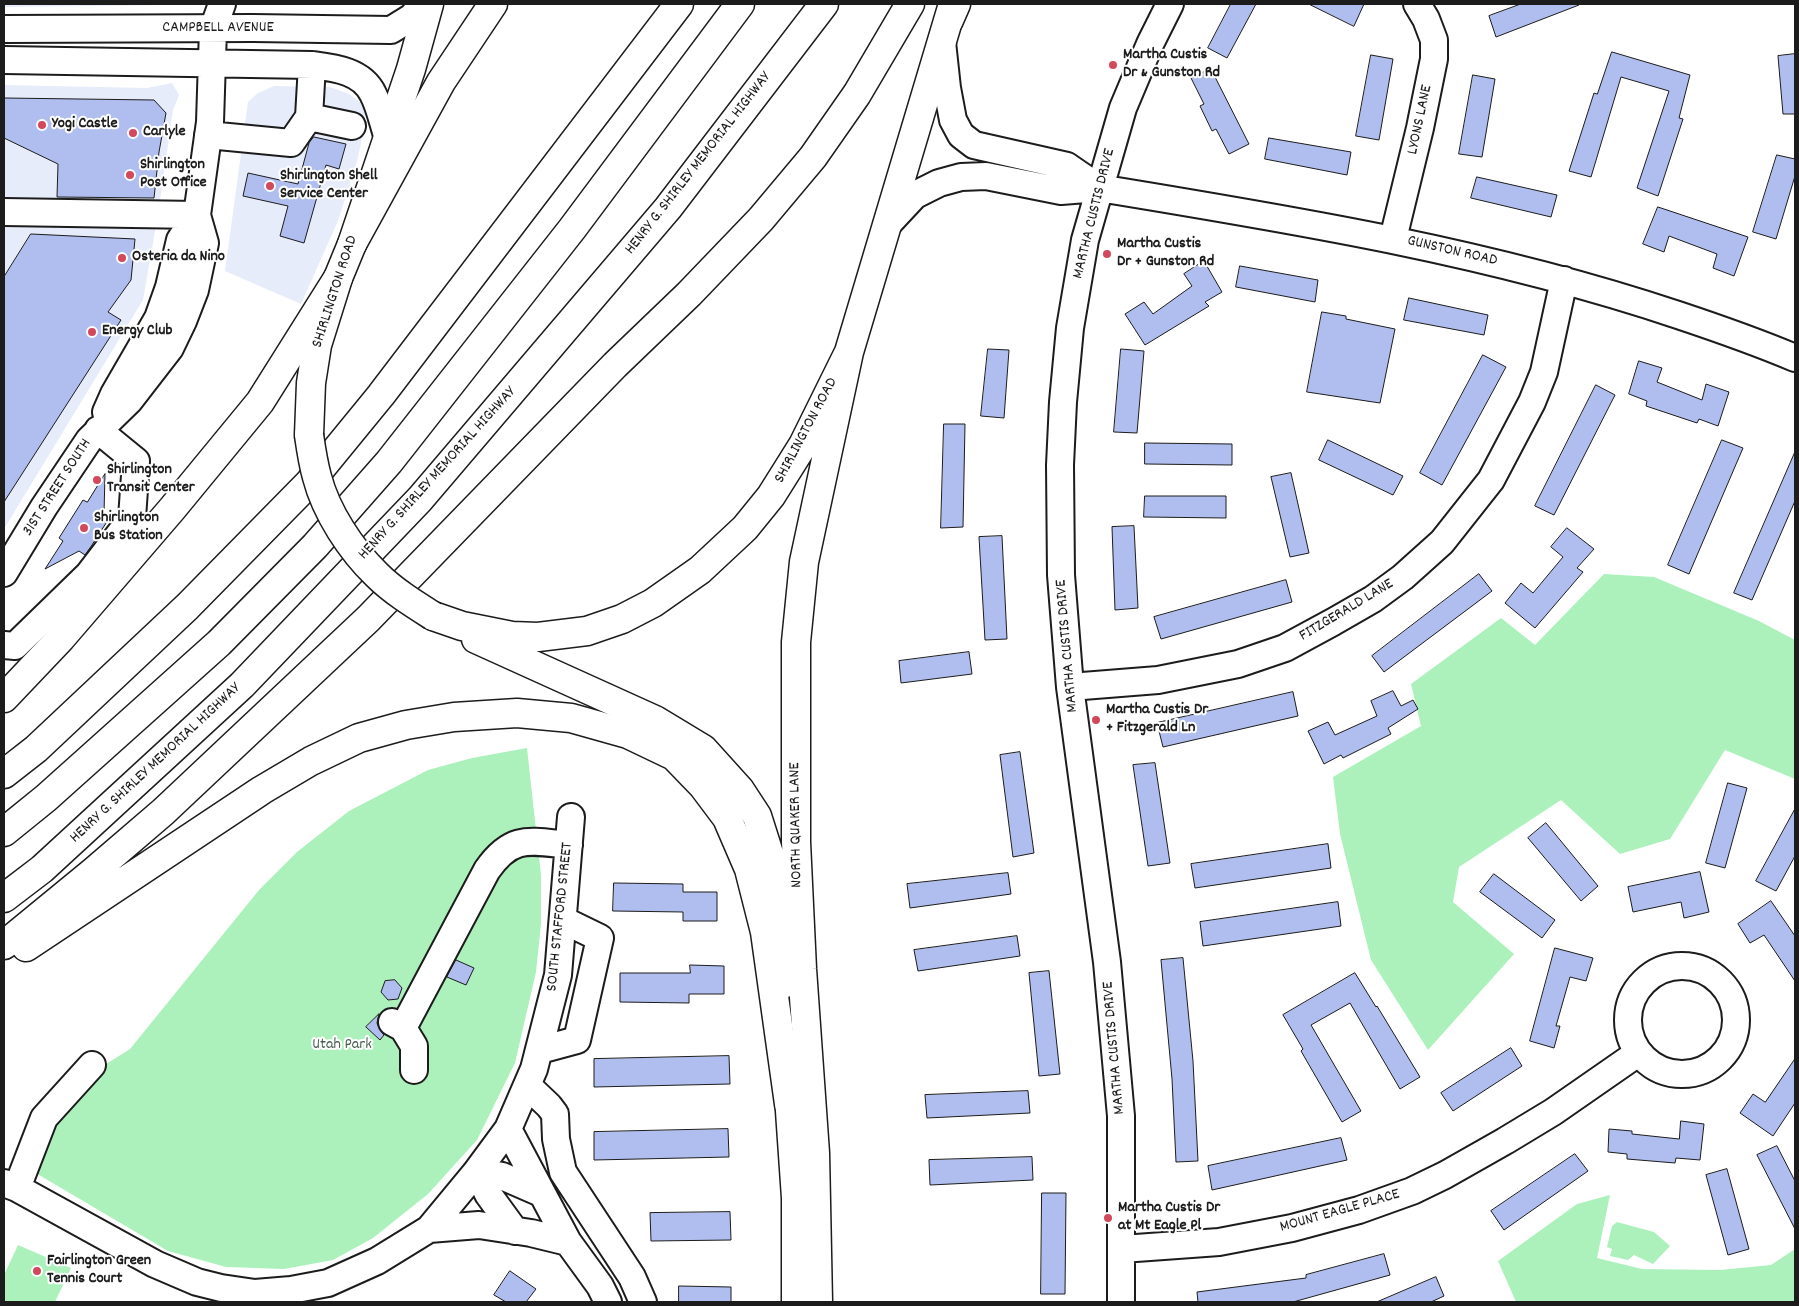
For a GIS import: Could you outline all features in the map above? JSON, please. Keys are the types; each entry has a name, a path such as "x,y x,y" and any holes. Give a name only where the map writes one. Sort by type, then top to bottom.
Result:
{"main road":[{"name":"SHIRLINGTON ROAD","path":"429,4 412,69 352,244 338,278 317,345 311,383 309,435 317,477 329,508 345,537 377,575 409,601 433,616 462,626 488,632 512,636 538,637 587,631 622,619 654,603 700,570 745,528 771,496 803,445 849,352 950,17"},
{"path":"352,244 441,82 493,4"},
{"path":"4,832 53,791 219,642 321,539 389,462 566,237 740,4"},
{"name":"HENRY G. SHIRLEY MEMORIAL HIGHWAY","path":"4,898 42,869 242,686 420,499 668,208 824,4"},
{"path":"4,945 163,812 368,619 615,365 695,288 761,219 812,157 857,94 910,4"},
{"path":"4,774 36,749 187,607 309,483 381,396 674,10"},
{"path":"4,698 68,630 260,402 338,278"},
{"name":"NORTH QUAKER LANE","path":"818,1302 815,1153 802,969 796,842 796,642 804,562 849,352"},
{"name":"NORTH QUAKER LANE","path":"433,616 482,643 655,720 703,748 740,790 757,816 772,860 779,911 796,1198 796,1302"},
{"path":"4,962 262,790 311,761 359,738 406,725 454,717 517,714 571,718 628,734 674,756 703,786 727,818 749,869 765,932 790,1104"}],"street":[{"path":"201,4 212,29"},
{"path":"4,212 197,215 210,122 212,29 222,4"},
{"name":"CAMPBELL AVENUE","path":"4,29 253,28 391,30 412,17 423,4"},
{"name":"MARTHA CUSTIS DRIVE","path":"1121,1302 1121,1116 1108,962 1070,686 1061,575 1059,528 1060,466 1063,402 1070,328 1085,240 1123,108 1150,44 1170,4"},
{"name":"LYONS LANE","path":"1393,239 1420,128 1434,58 1434,40 1426,19 1417,4"},
{"name":"GUNSTON ROAD","path":"950,17 947,88 953,120 961,135 974,145 1067,166 1099,188"},
{"name":"CAMPBELL AVENUE","path":"4,60 312,65 337,69 359,77 373,93 388,138"},
{"path":"208,135 291,143 309,117 312,65"},
{"path":"309,117 352,126"},
{"name":"GUNSTON ROAD","path":"887,225 915,195 939,183 961,177 986,176 1060,191 1099,188 1393,239 1464,254 1635,301 1795,355"},
{"name":"31ST STREET SOUTH","path":"4,573 44,507 89,440 129,401 170,348 195,290 205,243 197,215"},
{"name":"FITZGERALD LANE","path":"1070,686 1158,680 1238,664 1285,648 1373,599 1403,577 1442,542 1491,480 1532,402 1544,372 1564,280"},
{"path":"4,645 15,646 89,574 132,518 136,461 98,430"},
{"name":"SOUTH STAFFORD STREET","path":"429,1229 477,1171 508,1129 528,1086 540,1050 558,975 571,817"},
{"path":"414,1070 414,1046 397,1025 495,858 503,850 531,841 569,846"},
{"path":"540,1050 577,1040 600,938 563,920"},
{"path":"1675,966 1693,967 1711,974 1725,986 1734,1002 1737,1020 1734,1039 1724,1055 1710,1067 1693,1073 1674,1074 1657,1068 1638,1053 1628,1028 1633,996 1642,983 1657,972 1675,966"},
{"name":"MOUNT EAGLE PLACE","path":"1122,1249 1218,1242 1292,1228 1359,1210 1412,1191 1445,1176 1506,1141 1553,1112 1638,1053"},
{"path":"92,1065 44,1118 11,1186 155,1264 195,1292 221,1288 256,1293 328,1284 377,1260 429,1229 479,1226 568,1242"},
{"path":"528,1086 555,1114 556,1138 563,1172 632,1277 643,1302"},
{"path":"508,1129 568,1242 600,1286 608,1302"},
{"path":"477,1171 502,1176 541,1194"},
{"path":"477,1171 488,1194 515,1231"},
{"path":"568,1242 591,1214"}],"shaded area":[{"path":"4,4 173,4 4,7"},
{"path":"172,83 179,95 173,110 143,300 4,529 4,85 147,88"},
{"path":"274,86 330,87 349,94 365,108 365,124 357,162 338,221 301,304 225,271 248,102 258,93"}],"green space":[{"path":"1604,574 1654,577 1759,621 1795,640 1795,779 1725,750 1670,839 1620,854 1561,800 1459,867 1453,902 1514,954 1428,1050 1371,960 1340,834 1333,777 1421,726 1411,684 1501,618 1535,645"},
{"name":"Utah Park","path":"527,748 541,875 541,924 536,972 515,1063 477,1140 428,1194 373,1238 333,1260 284,1269 226,1267 168,1251 34,1172 46,1131 92,1073 130,1049 259,890 297,852 349,811 428,770 472,758"},
{"path":"1610,1195 1597,1258 1642,1269 1720,1270 1771,1265 1795,1249 1795,1302 1516,1302 1498,1261 1577,1204"},
{"path":"1617,1222 1654,1232 1670,1246 1653,1264 1634,1255 1628,1260 1610,1256 1612,1249 1607,1247 1612,1226"},
{"name":"Fairlington Green Tennis Court","path":"18,1245 71,1268 55,1302 4,1302 4,1275"}],"building":[{"path":"1231,4 1256,4 1227,58 1208,48"},
{"path":"1309,4 1364,4 1354,26"},
{"path":"1521,4 1579,5 1496,37 1489,16"},
{"path":"1612,52 1690,75 1679,118 1683,119 1658,196 1637,188 1669,91 1621,77 1591,177 1569,171 1594,93 1597,94"},
{"path":"1795,54 1795,114 1783,114 1778,56"},
{"path":"1371,55 1393,59 1379,140 1356,136"},
{"path":"1211,69 1249,144 1229,154 1216,129 1212,131 1200,106 1204,104 1191,78"},
{"path":"1473,75 1495,79 1482,157 1459,154"},
{"path":"4,98 154,100 166,113 154,198 57,197 58,164 4,138"},
{"name":"Shirlington Shell Service Center","path":"314,137 346,144 339,169 326,165 304,243 280,236 288,206 243,196 248,173 298,184 309,143"},
{"path":"1269,138 1351,152 1347,175 1265,159"},
{"path":"1777,155 1795,159 1795,176 1776,239 1753,232"},
{"path":"1477,177 1557,195 1551,217 1471,198"},
{"path":"1658,207 1748,237 1734,276 1713,268 1717,254 1669,236 1664,252 1643,244"},
{"path":"31,234 135,239 131,280 108,312 121,320 4,502 4,277"},
{"path":"1204,261 1222,292 1205,302 1209,306 1145,345 1125,314 1144,302 1153,314 1192,286 1184,274"},
{"path":"1240,266 1318,280 1315,302 1236,287"},
{"path":"1409,298 1488,315 1484,335 1404,320"},
{"path":"1322,312 1346,316 1346,319 1395,329 1380,403 1307,392"},
{"path":"988,349 1009,350 1004,418 981,416"},
{"path":"1121,349 1144,351 1137,433 1114,432"},
{"path":"1483,355 1506,367 1442,485 1420,473"},
{"path":"1639,361 1662,368 1657,382 1702,400 1706,384 1729,392 1718,426 1699,419 1697,423 1646,406 1647,401 1629,394"},
{"path":"1596,385 1615,395 1554,515 1535,506"},
{"path":"944,424 965,424 963,527 941,528"},
{"path":"1328,440 1403,476 1393,495 1319,460"},
{"path":"1722,440 1743,448 1689,574 1668,565"},
{"path":"1145,443 1232,444 1232,465 1145,464"},
{"path":"1795,452 1795,501 1752,600 1734,593"},
{"path":"1291,473 1309,553 1290,557 1271,477"},
{"name":"Shirlington Bus Station","path":"105,474 104,514 110,517 85,555 79,551 45,569 63,541 59,538 83,500 87,502"},
{"path":"1145,496 1226,496 1226,518 1144,517"},
{"path":"1134,526 1138,608 1115,610 1112,527"},
{"path":"1567,528 1594,549 1577,568 1583,572 1535,628 1505,603 1521,583 1533,593 1563,557 1551,547"},
{"path":"1002,536 1007,639 985,640 979,537"},
{"path":"1479,574 1492,591 1384,672 1372,656"},
{"path":"1286,580 1292,602 1161,639 1154,617"},
{"path":"969,652 972,674 901,683 899,661"},
{"path":"1393,691 1401,706 1413,700 1418,709 1388,728 1391,734 1343,758 1341,755 1324,764 1308,731 1328,722 1335,735 1377,716 1371,701"},
{"path":"1293,692 1298,716 1163,747 1157,723"},
{"path":"1020,752 1034,853 1013,857 1000,755"},
{"path":"1155,763 1170,863 1148,866 1133,765"},
{"path":"1728,783 1747,788 1725,868 1706,863"},
{"path":"1795,809 1795,856 1776,891 1756,881"},
{"path":"1546,823 1598,886 1581,901 1528,838"},
{"path":"1328,844 1331,868 1195,888 1191,864"},
{"path":"1700,872 1709,912 1684,918 1681,902 1633,912 1628,887"},
{"path":"1008,873 1011,894 910,908 907,884"},
{"path":"1494,874 1555,920 1542,938 1480,892"},
{"path":"614,883 683,884 683,892 717,892 717,921 683,921 683,912 613,911"},
{"path":"1771,901 1795,936 1795,981 1764,935 1750,943 1738,924"},
{"path":"1338,902 1341,926 1203,946 1200,922"},
{"path":"1017,936 1020,956 918,971 914,950"},
{"path":"1555,948 1593,958 1586,981 1570,977 1556,1026 1560,1026 1554,1048 1530,1041"},
{"path":"1183,958 1193,1061 1198,1161 1176,1162 1172,1079 1161,960"},
{"path":"456,960 474,968 466,985 447,977"},
{"path":"690,965 724,966 724,994 689,994 689,1003 620,1002 620,973 690,973"},
{"path":"1049,971 1060,1074 1039,1076 1029,973"},
{"path":"1355,973 1420,1077 1400,1089 1350,1003 1311,1025 1361,1111 1342,1122 1301,1051 1303,1049 1283,1015"},
{"path":"395,980 402,988 398,999 388,1000 381,992 385,981"},
{"path":"379,1014 377,1023 384,1035 380,1040 366,1027"},
{"path":"1511,1048 1522,1066 1453,1111 1441,1093"},
{"path":"729,1056 730,1084 594,1087 594,1059"},
{"path":"1795,1059 1795,1103 1773,1136 1740,1113 1753,1094 1765,1102"},
{"path":"1028,1091 1030,1113 927,1118 925,1095"},
{"path":"1681,1121 1704,1124 1700,1160 1676,1158 1675,1163 1627,1159 1627,1154 1608,1152 1609,1129 1632,1131 1632,1134 1679,1139"},
{"path":"728,1129 729,1157 594,1160 594,1132"},
{"path":"1341,1138 1347,1160 1212,1190 1208,1166"},
{"path":"1777,1146 1795,1181 1795,1229 1757,1155"},
{"path":"1575,1154 1588,1171 1504,1230 1491,1211"},
{"path":"1032,1157 1033,1180 930,1185 929,1160"},
{"path":"1727,1169 1749,1249 1728,1255 1706,1175"},
{"path":"1042,1193 1066,1193 1065,1294 1041,1294"},
{"path":"730,1212 731,1240 651,1241 650,1213"},
{"path":"1384,1254 1390,1275 1293,1302 1198,1302 1197,1292 1306,1278 1306,1275"},
{"path":"510,1271 536,1289 526,1302 506,1302 494,1295"},
{"path":"1436,1277 1444,1296 1431,1302 1377,1302"},
{"path":"679,1286 731,1287 731,1302 679,1302"}],"place":[{"name":"Martha Custis Dr & Gunston Rd","path":"1113,65"},
{"name":"Yogi Castle","path":"42,125"},
{"name":"Carlyle","path":"133,133"},
{"name":"Shirlington Post Office","path":"130,175"},
{"name":"Shirlington Shell Service Center","path":"270,186"},
{"name":"Martha Custis Dr + Gunston Rd","path":"1107,254"},
{"name":"Osteria da Nino","path":"122,258"},
{"name":"Energy Club","path":"92,332"},
{"name":"Shirlington Transit Center","path":"97,480"},
{"name":"Shirlington Bus Station","path":"84,528"},
{"name":"Martha Custis Dr + Fitzgerald Ln","path":"1096,720"},
{"name":"Martha Custis Dr at Mt Eagle Pl","path":"1108,1218"},
{"name":"Fairlington Green Tennis Court","path":"37,1271"}]}
